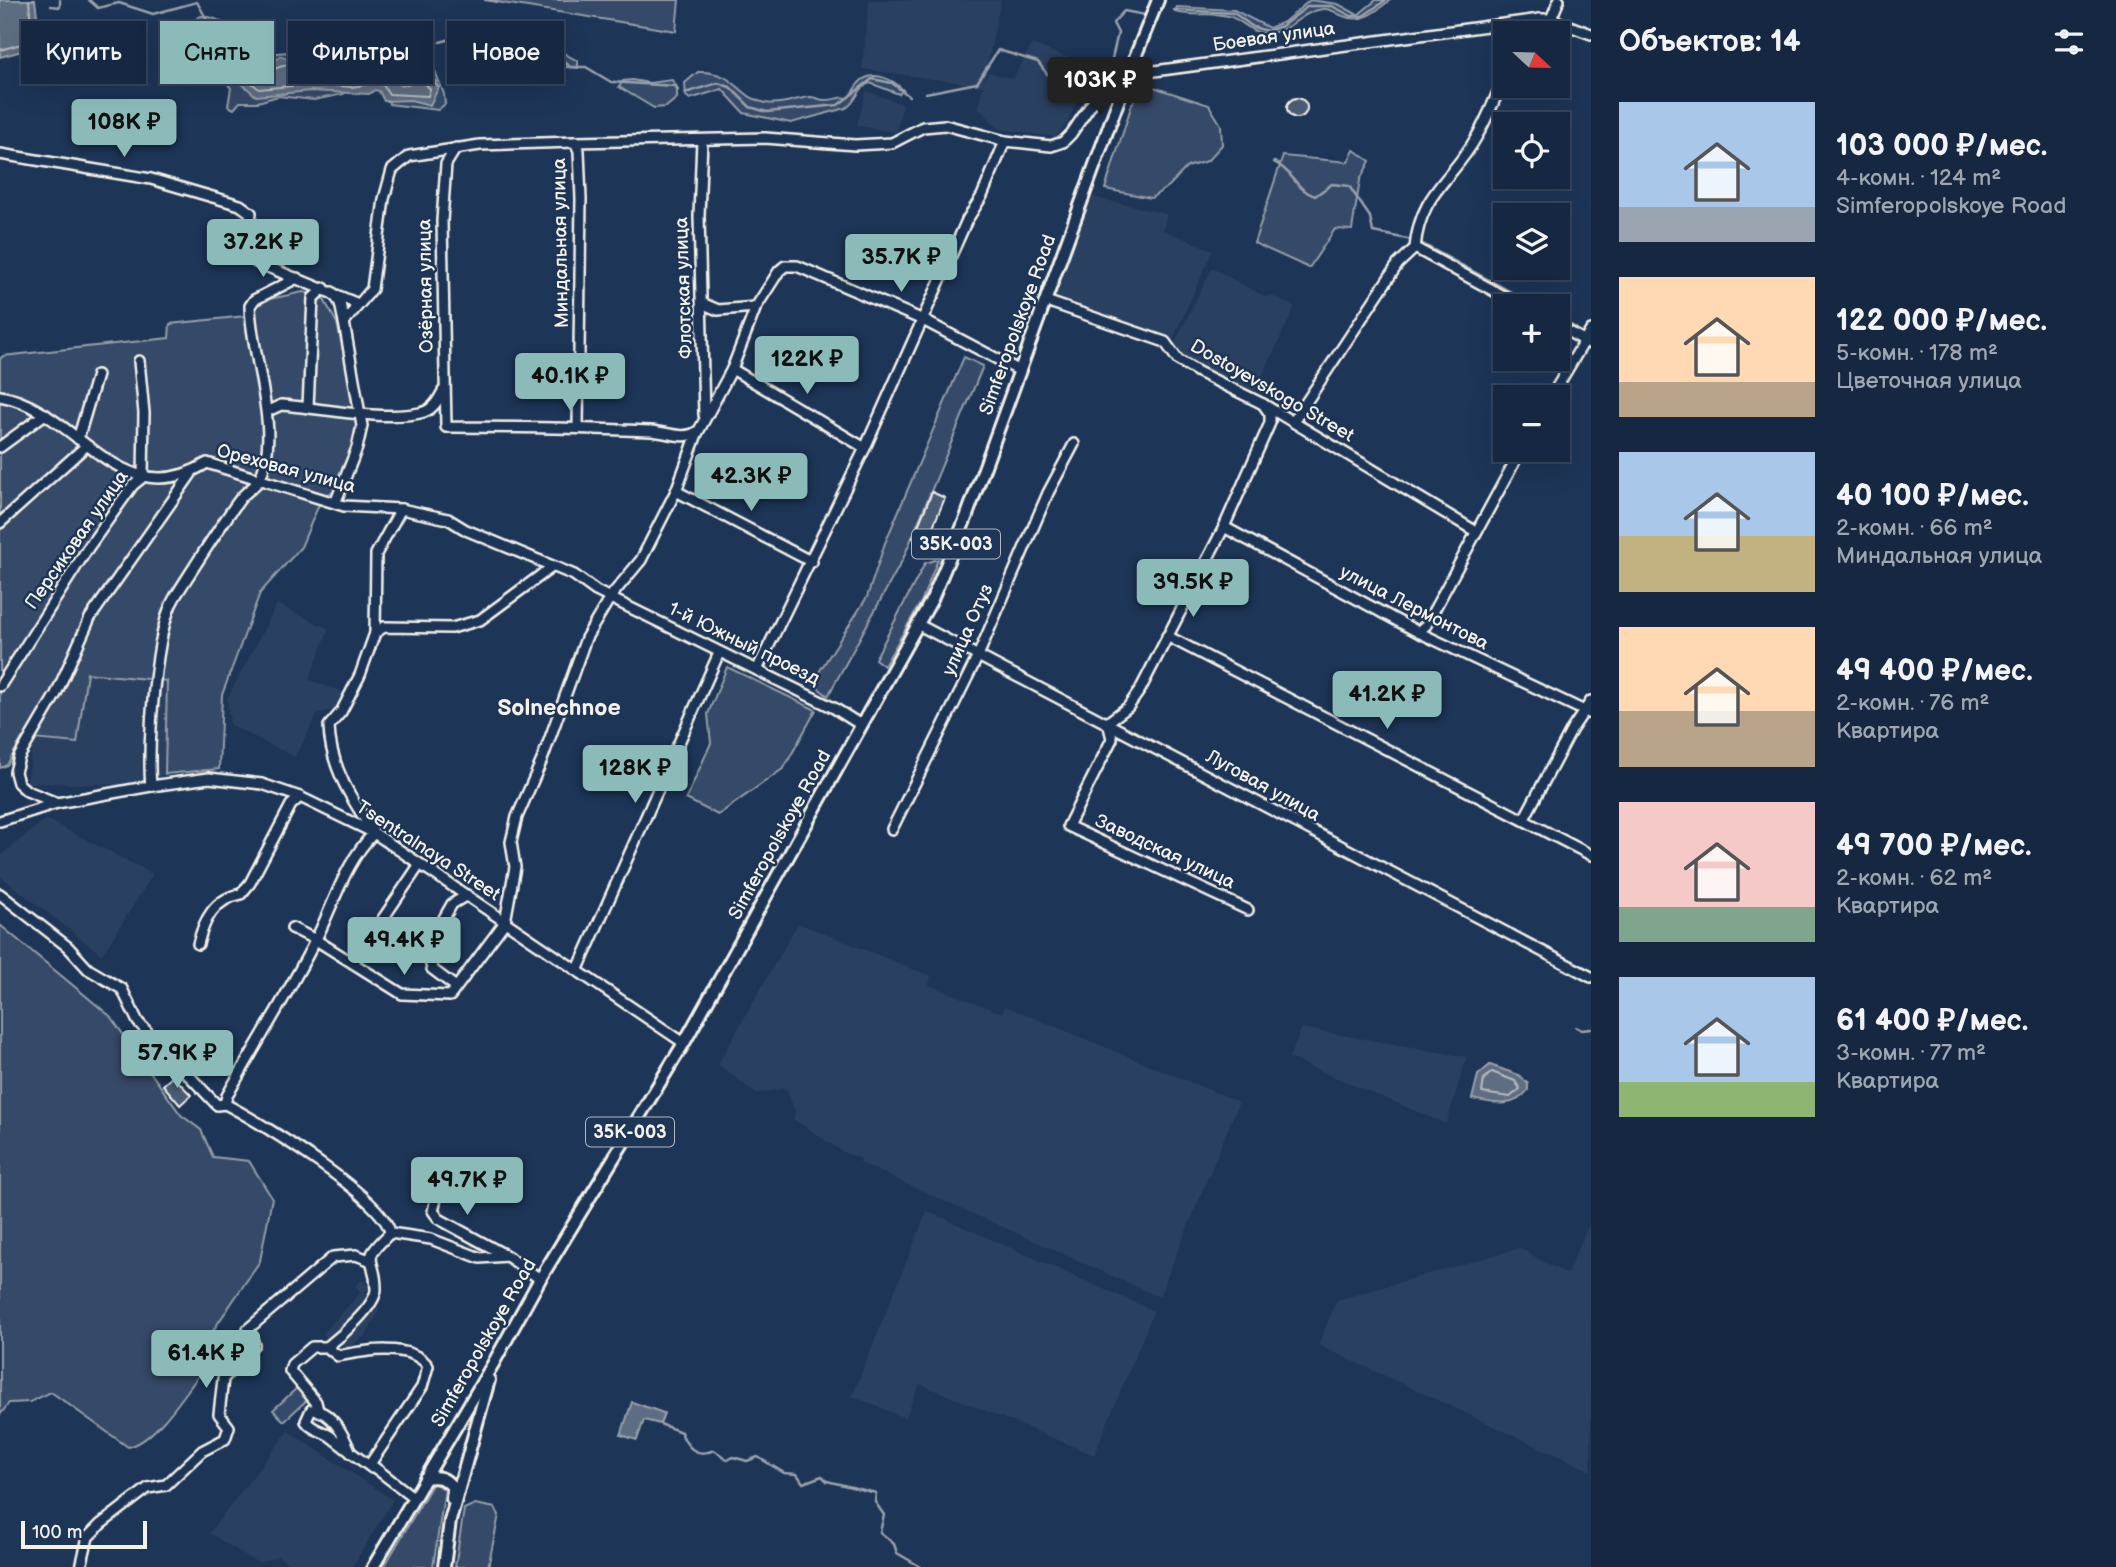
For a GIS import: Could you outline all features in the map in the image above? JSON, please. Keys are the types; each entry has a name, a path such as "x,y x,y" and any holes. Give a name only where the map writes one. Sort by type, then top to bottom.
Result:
{"main road":[{"name":"35К-003","path":"1127,77 1158,0"},
{"name":"Simferopolskoye Road","path":"373,1567 494,1364 540,1279 684,1043 919,625 950,559 1127,77"},
{"name":"35К-003","path":"444,1567 454,1504 494,1364"},
{"path":"425,1478 442,1477 448,1481 453,1488 451,1501 454,1504"}],"street":[{"path":"1551,19 1559,0"},
{"name":"Боевая улица","path":"1127,77 1540,19 1551,19 1591,34"},
{"path":"344,322 372,289 384,199 392,170 409,156 456,148 575,142 765,138 855,145 892,142 923,127 945,125 1005,141 1051,146 1063,142 1101,90 1127,77"},
{"path":"1293,422 1398,264 1415,248 1417,229 1425,207 1478,136 1495,98"},
{"name":"Флотская улица","path":"697,433 705,413 704,304 699,216 702,141"},
{"path":"757,670 866,448 1005,141"},
{"name":"Миндальная улица","path":"575,142 579,151 580,177 578,428"},
{"name":"Озёрная улица","path":"456,148 446,164 442,221 446,427 578,428"},
{"path":"0,154 151,179 240,205 251,213 245,246 248,255 256,262 358,304"},
{"path":"1415,248 1500,294"},
{"path":"292,928 402,994 450,996 505,922 515,867 511,842 517,817 542,760 586,638 611,596 641,560 676,491 697,433 732,369 756,306 785,266 797,266 923,320 1020,371"},
{"path":"150,786 148,752 166,615 241,498 259,480 267,440 268,411 257,371 250,306 254,300 297,278"},
{"path":"327,289 340,303 362,426 357,448 336,501"},
{"path":"308,407 313,298 327,289"},
{"name":"Dostoyevskogo Street","path":"1046,301 1165,342 1178,360 1263,404 1475,531"},
{"path":"704,304 718,310 756,306"},
{"path":"1559,385 1587,342 1591,330"},
{"path":"1570,333 1587,342"},
{"name":"Персиковая улица","path":"0,686 88,548 133,485 143,477 144,413 139,361"},
{"path":"732,369 866,448"},
{"path":"78,439 97,375"},
{"path":"268,411 281,405 360,412 421,413 432,408 445,386"},
{"name":"Ореховая улица","path":"0,396 20,400 45,414 106,460 143,477 172,479 191,473 206,463 229,468 321,500 336,501 344,506 401,509 448,519 466,530 574,575 596,591 611,596"},
{"path":"1108,722 1128,707 1140,690 1224,527 1270,423 1270,414 1263,404"},
{"path":"0,447 45,414"},
{"path":"578,428 659,431 686,436 697,433"},
{"name":"улица Отуз","path":"892,829 977,657 1048,493 1074,444"},
{"path":"0,523 86,446"},
{"path":"1418,632 1426,625 1514,462"},
{"path":"57,803 27,791 18,783 15,772 19,757 56,694 90,618 191,473"},
{"path":"676,491 812,562"},
{"path":"226,1104 227,1096 316,940 335,893 362,845 374,833 338,772 330,746 329,726 341,712 360,675 375,633 376,554 401,509"},
{"name":"улица Лермонтова","path":"1224,527 1418,632 1587,712"},
{"path":"375,633 384,627 452,628 480,620 552,567"},
{"name":"1-й Южный проезд","path":"611,596 719,653 834,708 861,725"},
{"name":"Луговая улица","path":"919,625 1108,722 1318,837 1446,900 1494,928 1591,977"},
{"path":"1167,636 1591,855"},
{"path":"579,969 719,653"},
{"path":"1524,819 1591,701"},
{"name":"Заводская улица","path":"1108,722 1112,738 1068,826 1248,910"},
{"name":"Tsentralnaya Street","path":"0,821 57,803 150,786 209,778 262,784 300,797 374,833 579,969 684,1043"},
{"path":"198,944 204,919 227,897 240,894 250,883 291,805 300,797"},
{"path":"353,963 420,864"},
{"path":"0,894 68,947 89,969 122,989 138,1022 216,1105 226,1104 293,1142 376,1211 389,1226 390,1233"},
{"path":"456,987 432,969 427,948 452,904 467,895"},
{"path":"451,1170 437,1195 433,1211 439,1219 507,1256 540,1279"},
{"path":"390,1233 431,1239 480,1258 507,1256"},
{"path":"327,1347 345,1332 373,1298 376,1290 369,1260 371,1251 390,1233"},
{"path":"81,1567 88,1537 101,1524 148,1488 166,1485 202,1451 225,1439 229,1427 219,1414 223,1379 254,1344 248,1329 333,1257 356,1255 369,1260"},
{"path":"351,1453 331,1419 318,1409 316,1402 290,1371 292,1364 312,1346 327,1347 338,1356 407,1351 421,1356 428,1366 422,1387 370,1464 372,1468"},
{"path":"318,1409 311,1410 306,1421 311,1428 328,1435 414,1497"}],"shaded area":[{"path":"484,0 679,0 676,31"},
{"path":"869,0 1001,0 983,85 988,72 1013,79 1032,44 1071,59 1089,77 1066,125 1056,137 1004,130 997,127 978,107 983,86 862,69"},
{"path":"1310,0 1338,4 1358,15 1376,0 1390,0 1379,9 1356,19 1329,9 1316,10 1271,33 1258,32 1228,16 1175,12 1177,7 1234,10 1269,28 1284,22"},
{"path":"201,16 220,21 193,21"},
{"path":"288,52 288,63 274,64 274,56"},
{"path":"564,54 578,61 578,68 564,67"},
{"path":"433,66 444,94 445,104 438,110 389,104 388,99 437,88 436,81 433,80"},
{"path":"698,72 721,76 756,100 772,104 811,97 825,100 848,98 863,79 875,76 893,82 903,90 899,94 870,83 862,88 846,108 791,123 744,113 722,89 690,99 686,96 685,83"},
{"path":"672,80 677,87 677,98 666,107 654,108 619,87 623,81 649,83"},
{"path":"227,84 266,84 277,87 282,94 305,89 345,90 344,94 314,100 278,96 258,102 240,102 234,109 228,106 231,88"},
{"path":"1150,86 1209,105 1221,125 1222,145 1207,161 1187,167 1169,186 1151,198 1105,189 1132,104 1140,92"},
{"path":"866,91 903,104 896,132 857,126"},
{"path":"1354,150 1370,161 1360,180 1352,230 1335,229 1309,268 1254,243 1283,156 1348,162"},
{"path":"1089,196 1167,214 1163,230 1213,250 1173,339 1051,299"},
{"path":"1212,268 1266,297 1270,295 1295,307 1254,394 1185,362 1175,342"},
{"path":"303,292 322,296 337,323 358,418 355,444 340,472 334,492 323,495 301,547 260,593 222,695 219,769 165,774 167,681 87,673 77,743 22,738 7,765 0,768 0,359 3,356 169,338 170,324 255,315 256,302"},
{"path":"964,357 983,366 903,559 828,696 812,683 867,597 885,543"},
{"path":"938,559 921,602 884,666 875,659 925,563"},
{"path":"277,604 329,629 309,680 346,693 339,709 318,713 295,757 230,725 227,699"},
{"path":"727,667 816,710 784,768 718,815 686,799 711,743 708,714"},
{"path":"87,673 168,681 165,774 128,785 27,783 33,740 77,743"},
{"path":"46,819 153,874 102,955 0,876 0,856"},
{"path":"798,923 931,976 929,985 1002,1013 1005,1006 1239,1102 1159,1297 860,1163 861,1159 843,1152 793,1119 795,1112 786,1088 756,1094 718,1064"},
{"path":"0,925 110,1016 181,1115 201,1130 213,1157 249,1161 272,1198 260,1261 208,1338 212,1357 163,1422 151,1434 128,1447 51,1392 30,1402 9,1403 0,1415"},
{"path":"1302,1028 1467,1057 1446,1124 1289,1058"},
{"path":"927,1211 1154,1311 1094,1455 920,1384 905,1418 852,1396"},
{"path":"1588,1226 1591,1227 1591,1471 1318,1345 1337,1300 1519,1248 1567,1274"},
{"path":"362,1280 370,1287 363,1293 380,1310 366,1335 347,1349 334,1339 329,1343 323,1333 361,1292 355,1286"},
{"path":"298,1387 308,1399 284,1421 273,1410"},
{"path":"288,1431 393,1500 352,1567 293,1567 278,1556 258,1563 209,1533"},
{"path":"433,1483 445,1489 433,1567 384,1567"},
{"path":"475,1504 495,1508 499,1515 488,1567 455,1567 464,1509"}],"water":[{"path":"0,0 35,0 38,21 21,21 21,51 0,57"},
{"path":"281,56 288,59 288,84 433,84 433,82 439,87 430,105 411,100 384,101 379,91 375,90 369,94 311,91 256,96 242,84 274,84 274,61"},
{"path":"1490,1065 1519,1075 1528,1084 1528,1090 1509,1103 1472,1099 1478,1075"},
{"path":"632,1402 664,1413 660,1424 644,1420 637,1440 621,1435"}],"building":[{"path":"1297,98 1304,101 1307,108 1304,115 1297,118 1290,115 1287,108 1290,101"},
{"path":"932,492 945,498 926,543 913,538"},
{"path":"173,1076 191,1095 180,1105 163,1085"}],"waterway":[{"path":"51,6 60,7 60,0"},
{"path":"89,0 98,8 119,3 153,14 197,2 208,21"},
{"path":"1174,10 1234,13 1253,27 1267,31 1282,26 1308,6 1332,6 1351,16 1363,16 1386,0"},
{"path":"926,93 977,83 998,50 1038,62 1047,74 1083,89 1110,67 1118,33 1113,23 1124,11 1145,15"},
{"path":"440,42 458,37 474,52 504,60 556,53 570,67 586,67 611,82 675,86 678,90"},
{"path":"685,93 718,83 730,87 750,107 767,112 838,105 872,79 892,83 909,96"},
{"path":"1274,162 1303,189 1315,196 1332,184 1349,186 1370,217 1373,232 1412,240"},
{"path":"1421,243 1515,294"},
{"path":"1570,325 1576,328"},
{"path":"1576,1027 1582,1030 1591,1029"},
{"path":"660,1424 681,1432 686,1443 698,1452 714,1450 728,1460 733,1457 747,1461 758,1457 784,1473 797,1474 803,1483 822,1476 827,1481 876,1493 875,1502 884,1515 880,1532 894,1544 897,1553 921,1567"}],"district":[{"name":"Solnechnoe","path":"559,708"}]}
